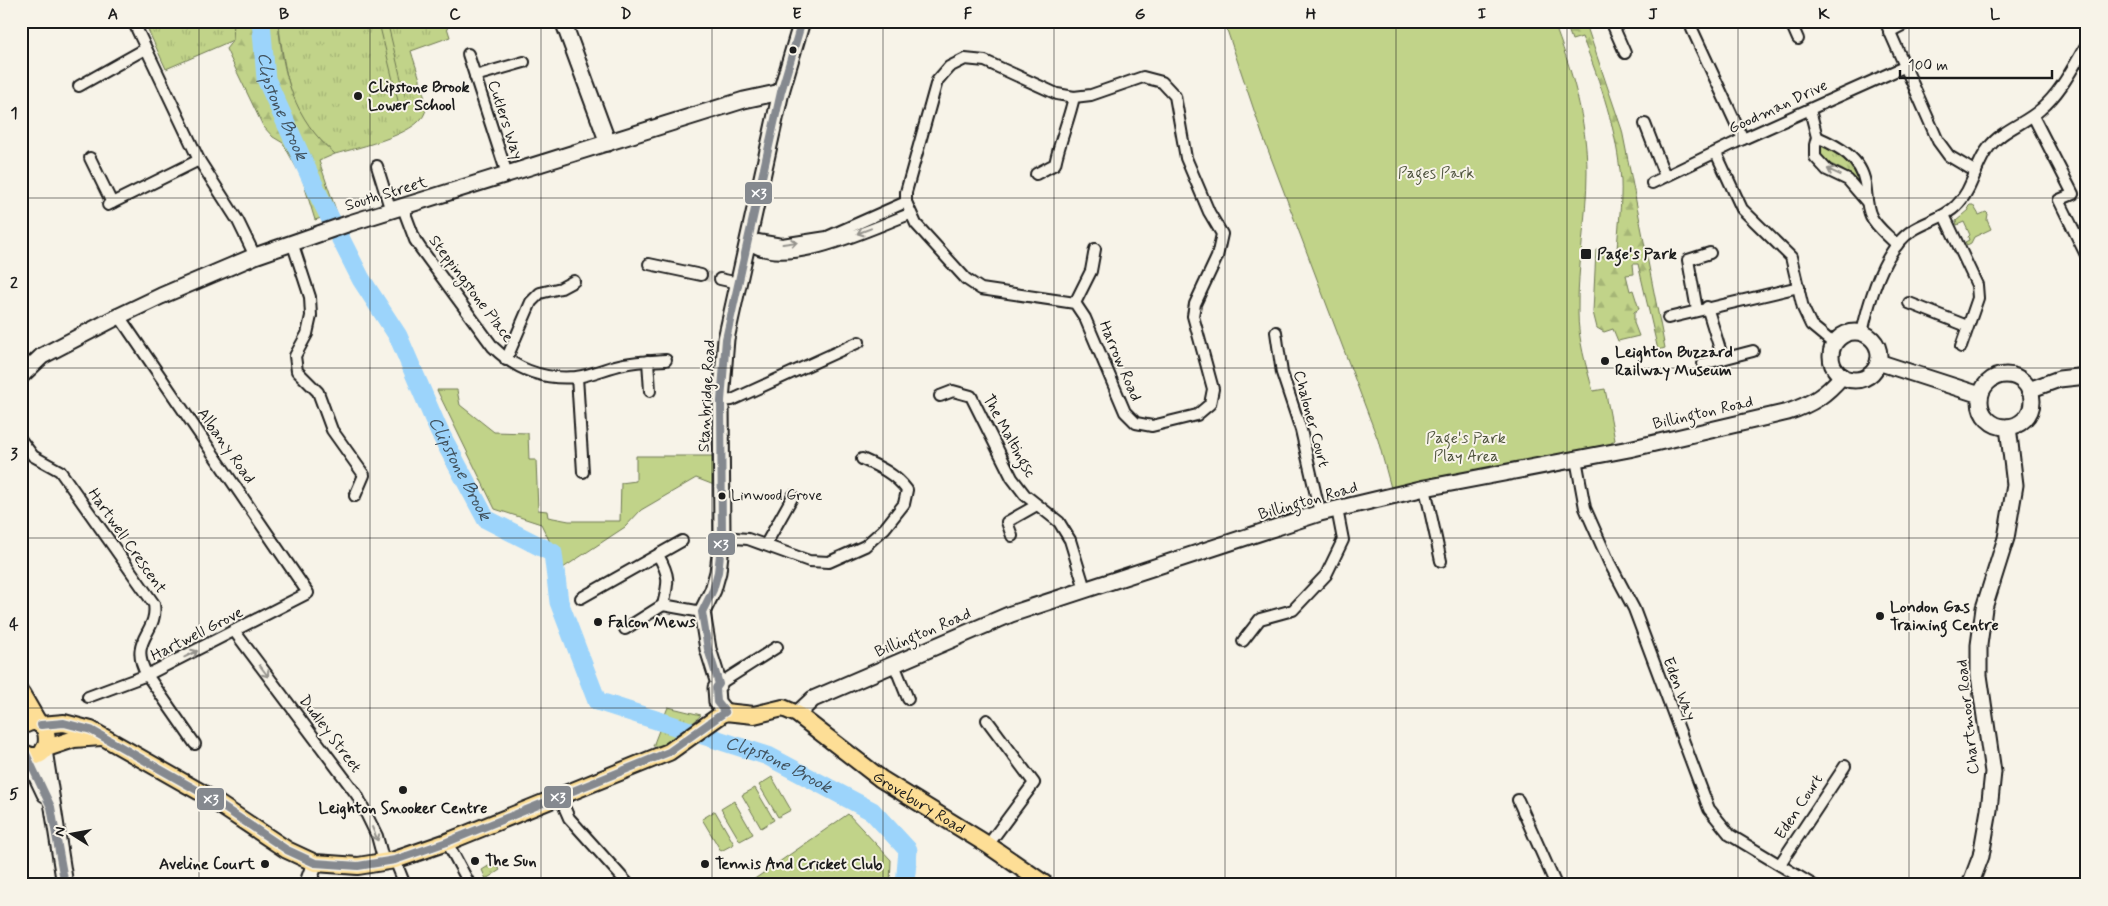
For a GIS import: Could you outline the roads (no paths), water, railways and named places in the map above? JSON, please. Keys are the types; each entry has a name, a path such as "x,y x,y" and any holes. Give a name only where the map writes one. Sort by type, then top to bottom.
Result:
{"main road":[{"path":"21,693 40,725 48,734 44,750"},
{"path":"21,727 29,723 40,725 64,723 91,730 202,793 265,837 315,863 358,866 390,861 447,842 668,752 719,716 754,715 783,708 797,714"},
{"name":"Grovebury Road","path":"797,714 881,779 988,845 1046,885"},
{"path":"23,753 36,755 44,750 74,739 101,737"}],"street":[{"path":"133,21 199,160 238,221 255,256"},
{"path":"563,21 608,143"},
{"name":"Stanbridge Road","path":"702,612 714,590 722,537 721,402 726,339 738,283 749,244 781,92 802,21"},
{"path":"1611,21 1625,53"},
{"path":"1694,21 1692,29 1743,139"},
{"path":"1790,21 1798,40"},
{"path":"1885,21 1904,67 1944,149 1949,156 1976,172"},
{"path":"1889,32 1910,21"},
{"path":"1862,333 1884,266 1898,245 1912,231 1944,215 1956,206 1967,192 1989,147 2033,116 2054,97 2087,44"},
{"path":"79,86 145,49"},
{"name":"Cutlers Way","path":"468,54 507,174"},
{"name":"Harrow Road","path":"965,59 985,61 1057,94 1074,97 1091,95 1143,77 1162,82 1175,96 1186,158 1209,212 1222,234 1217,257 1195,304 1193,316 1213,389 1210,404 1197,415 1152,426 1136,423 1125,412 1085,318 1075,303 981,289 966,279 916,224 910,214 906,202 906,192 938,81 949,67 965,59"},
{"name":"Cutlers Way","path":"475,76 524,62"},
{"name":"Goodman Drive","path":"1652,183 1743,139 1904,67"},
{"name":"South Street","path":"21,376 42,356 119,316 161,296 292,242 744,100 781,92"},
{"path":"1036,174 1055,164 1060,141 1069,122 1074,97"},
{"path":"1810,110 1817,137 1814,145 1816,157 1822,166 1848,180 1866,202"},
{"path":"2033,116 2073,194 2059,200 2087,257"},
{"path":"1645,124 1665,176"},
{"path":"1817,137 1842,150 1854,160 1865,180 1866,202 1872,218 1898,245"},
{"path":"1716,153 1742,209 1791,257 1803,308 1811,325 1834,344"},
{"path":"90,158 110,204 199,160"},
{"name":"Steppingstone Place","path":"377,166 397,209 415,240 488,339 506,360 519,369 548,377 577,377 624,364 666,360"},
{"path":"749,244 758,240 782,244 827,237 906,202"},
{"path":"749,244 756,249 786,253 829,244 910,214"},
{"path":"1944,215 1977,285 1978,298 1960,347"},
{"path":"292,242 310,297 311,316 307,334 295,356 297,371 318,392 332,430 364,476 355,496"},
{"path":"1075,303 1091,271 1095,249"},
{"path":"1697,310 1688,260 1710,253"},
{"path":"648,264 701,275"},
{"path":"720,279 738,283"},
{"name":"Steppingstone Place","path":"506,360 532,302 540,293 560,288 574,281"},
{"path":"1668,318 1799,287"},
{"path":"1909,302 1967,326"},
{"path":"1708,307 1723,359"},
{"name":"Albany Road","path":"119,316 308,593"},
{"name":"Chaloner Court","path":"1276,332 1282,373 1301,430 1320,513"},
{"path":"1862,333 1868,336 1877,348 1878,362 1874,369 1863,378 1848,379 1836,371 1831,358 1834,344 1845,334 1862,333"},
{"path":"721,402 732,400 859,342"},
{"path":"1703,364 1753,351"},
{"path":"648,362 650,391"},
{"path":"1878,362 1980,396"},
{"path":"2003,374 2019,378 2030,390 2032,401 2030,412 2024,420 2008,427 1996,426 1982,414 1980,396 1988,381 2003,374"},
{"name":"Billington Road","path":"797,714 814,699 894,664 1011,614 1085,589 1320,513 1425,488 1576,459 1788,412 1809,405 1824,396 1842,376"},
{"path":"2030,390 2059,379 2087,376"},
{"path":"577,377 583,472"},
{"name":"The Maltingsc","path":"940,396 952,391 971,396 980,410 984,424 1012,478 1025,495 1059,522 1070,540 1085,589"},
{"name":"Chartmoor Road","path":"1970,885 1981,856 1993,772 1979,675 1979,645 1984,608 2006,538 2015,485 2008,427"},
{"name":"Hartwell Crescent","path":"21,440 32,456 60,471 152,600 154,614 139,652 141,665 147,676"},
{"path":"722,537 748,539 809,561 829,562 865,546 885,528 904,504 907,490 899,479 881,467 862,459"},
{"name":"Eden Way","path":"1576,459 1585,508 1609,562 1634,609 1709,809 1730,835 1813,885"},
{"path":"1425,488 1442,561"},
{"path":"766,544 792,496"},
{"path":"1012,536 1007,522 1037,505"},
{"path":"1243,641 1260,619 1293,610 1326,574 1343,540 1337,509"},
{"path":"581,598 682,541"},
{"path":"658,555 668,572 668,584 663,605"},
{"name":"Hartwell Grove","path":"195,744 147,676 308,593"},
{"path":"625,629 663,605 702,612 708,649 719,684"},
{"name":"Dudley Street","path":"235,632 357,794 376,836 406,885"},
{"path":"719,716 716,688 719,684 777,647"},
{"path":"894,664 908,699"},
{"path":"88,698 147,676"},
{"path":"988,720 1034,784 988,845"},
{"path":"44,750 51,807 65,885"},
{"path":"23,753 51,807"},
{"name":"Eden Court","path":"1780,864 1845,766"},
{"path":"559,795 569,818 628,885"},
{"path":"1518,800 1556,885"},
{"path":"447,842 470,885"},
{"path":"307,885 315,863"}],"waterway":[{"name":"Clipstone Brook","path":"261,21 266,79 319,196 361,279 398,336 439,431 486,519 553,553 559,602 597,701 768,756 872,811 908,850 905,885"}],"tunnel":[{"path":"701,275 720,279"}],"place":[{"name":"Clipstone Brook Lower School","path":"358,96"},
{"name":"Page's Park","path":"1586,254"},
{"name":"Leighton Buzzard Railway Museum","path":"1605,361"},
{"name":"Linwood Grove","path":"722,496"},
{"name":"London Gas Training Centre","path":"1880,616"},
{"name":"Falcon Mews","path":"598,622"},
{"name":"Leighton Snooker Centre","path":"403,790"},
{"name":"The Sun","path":"475,861"},
{"name":"Aveline Court","path":"265,864"},
{"name":"Tennis And Cricket Club","path":"705,864"}],"park label":[{"name":"Pages Park","path":"1436,173"},
{"name":"Page's Park Play Area","path":"1466,447"}]}
